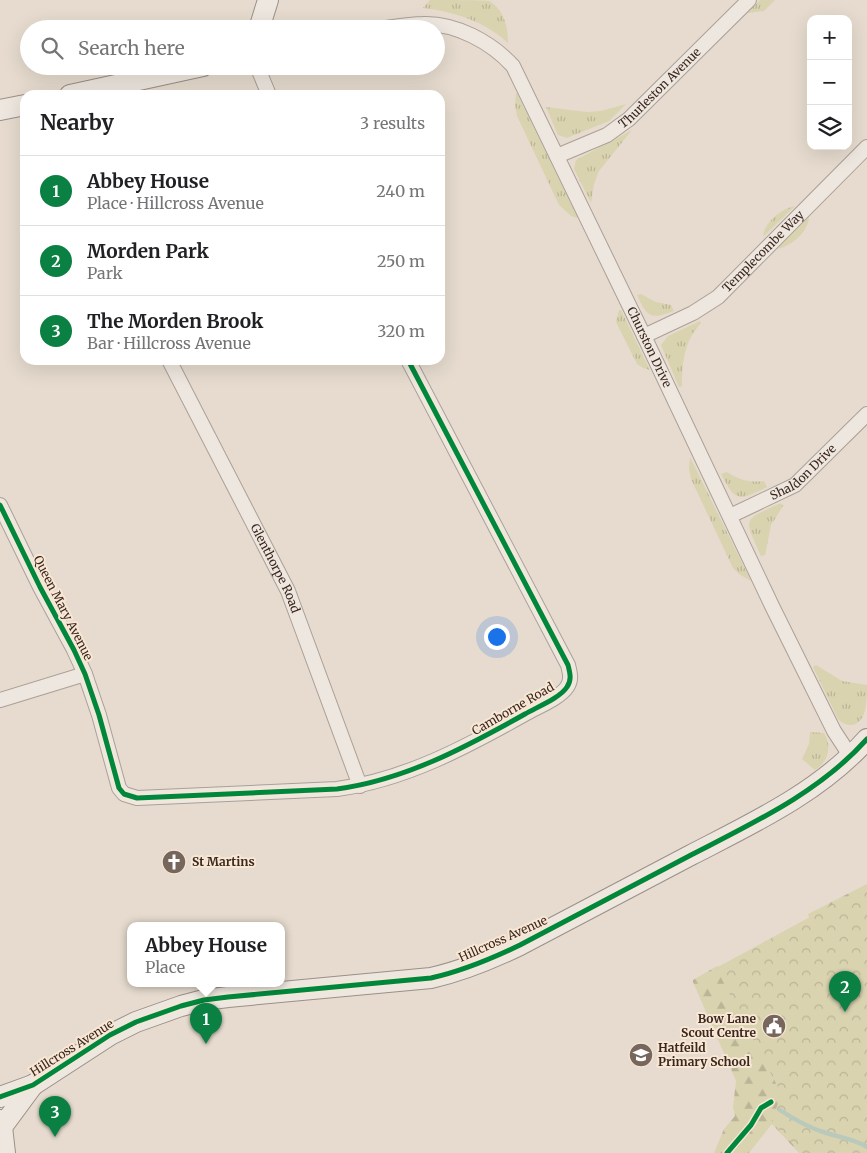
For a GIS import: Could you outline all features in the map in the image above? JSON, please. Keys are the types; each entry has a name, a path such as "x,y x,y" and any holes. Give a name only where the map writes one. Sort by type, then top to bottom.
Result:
{"street":[{"path":"262,20 268,0"},
{"name":"Thurleston Avenue","path":"557,156 607,135 629,119 749,0"},
{"name":"Churston Drive","path":"445,27 474,36 490,45 503,55 516,72 834,731 851,757"},
{"path":"93,90 162,75"},
{"path":"261,75 267,90"},
{"path":"0,110 20,106"},
{"name":"Templecombe Way","path":"644,336 693,312 718,297 867,147"},
{"name":"Glenthorpe Road","path":"172,365 288,591 360,786"},
{"name":"Camborne Road","path":"137,798 314,791 360,786 394,776 473,743 568,687 571,678 568,665 411,365"},
{"name":"Shaldon Drive","path":"730,516 795,484 867,414"},
{"name":"Queen Mary Avenue","path":"0,505 85,674 119,788 124,794 137,798"},
{"name":"Queen Mary Avenue","path":"0,700 85,674"},
{"name":"Hillcross Avenue","path":"0,1097 32,1085 110,1035 155,1014 181,1006 204,1000 228,997 430,978 450,974 483,962 528,941 766,815 808,790 851,757 867,739"},
{"name":"Hillcross Avenue","path":"1,1123 32,1085"},
{"path":"1,1123 5,1153"}],"green space":[{"path":"430,0 489,1 502,14 507,30 508,43 479,23 458,15 423,8"},
{"path":"760,0 775,0 764,11 747,13"},
{"path":"516,93 578,218 571,216 559,205 517,116 515,105"},
{"path":"626,104 609,121 567,138 558,135 546,107 587,112 601,111"},
{"path":"632,130 599,171 594,184 591,203 574,169 576,160"},
{"path":"795,206 763,237 766,226 774,217 784,210"},
{"path":"809,217 806,228 798,238 788,245 777,249"},
{"path":"641,294 656,302 671,305 674,311 654,316 650,315 637,295"},
{"path":"619,310 621,310 650,370 637,364 616,322"},
{"path":"700,321 701,323 691,337 685,353 682,386 679,387 661,345 668,336"},
{"path":"690,457 751,581 733,568 691,479"},
{"path":"727,472 745,480 754,482 764,481 767,487 751,495 740,497 735,495 726,484 721,474"},
{"path":"781,503 783,506 771,525 765,555 761,556 751,534 750,522 759,513"},
{"path":"816,665 842,681 867,685 865,710 861,720 848,725 838,719 813,667"},
{"path":"810,732 824,733 828,743 826,758 815,770 802,759 809,744"},
{"path":"867,884 867,1153 799,1153 772,1124 749,1153 714,1153 724,1129 735,1116 733,1107 736,1081 693,980 717,966 721,967 815,937 808,914"},
{"path":"867,886 867,1153 801,1153 772,1122 781,1093 716,968"}],"waterway":[{"path":"780,1110 814,1129 852,1140 867,1147"}],"cycle path":[{"path":"0,505 85,674 99,715 119,788 124,794 137,798 337,789 362,785 411,770 458,750 554,699 567,687 570,682 570,676 568,665 411,365"},
{"path":"0,1097 33,1085 110,1035 136,1022 181,1006 204,1000 228,997 431,978 487,960 520,945 785,805 828,775 867,739"},
{"path":"727,1153 751,1125 761,1108 771,1102"}],"place":[{"name":"St Martins","path":"174,862"},
{"name":"Morden Park","path":"845,1012"},
{"name":"Bow Lane Scout Centre","path":"774,1026"},
{"name":"Abbey House","path":"206,1044"},
{"name":"Hatfeild Primary School","path":"641,1055"},
{"name":"The Morden Brook","path":"55,1137"}]}
